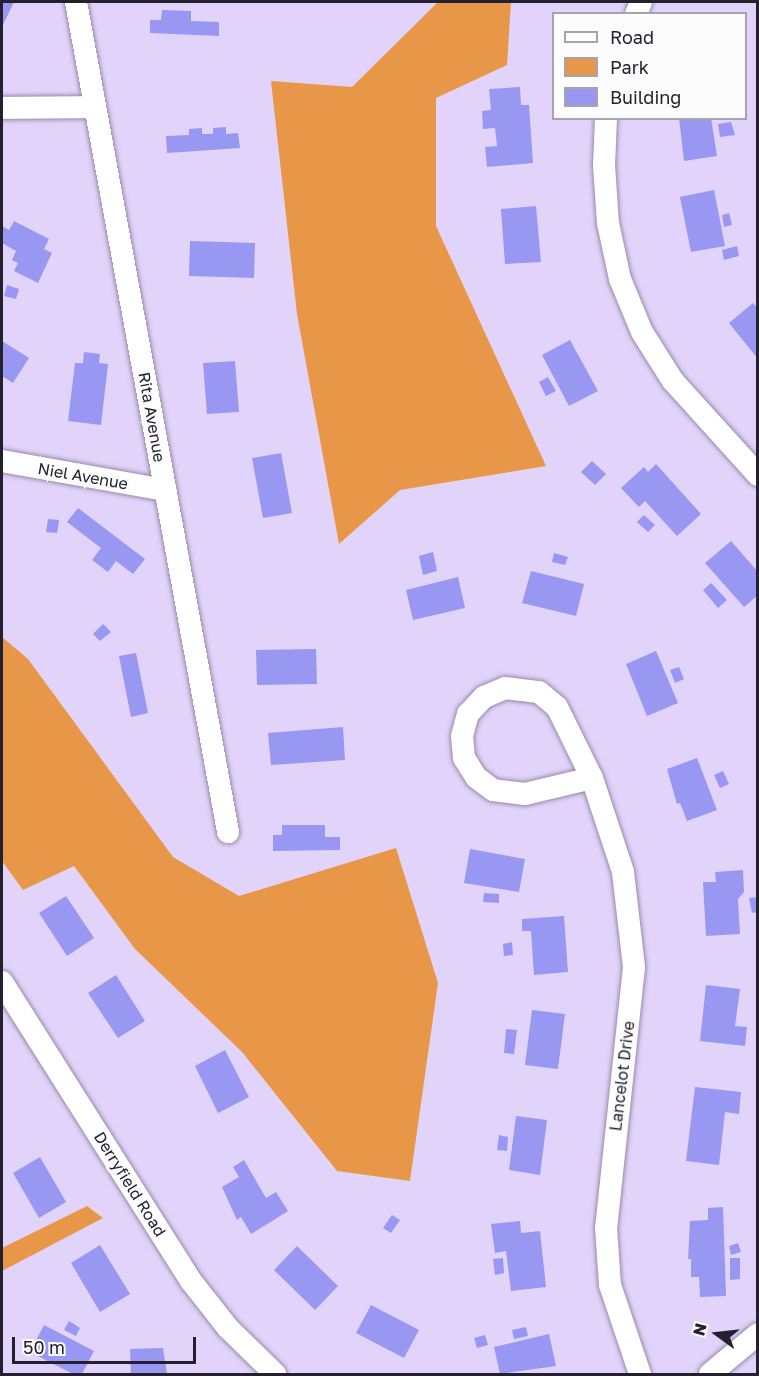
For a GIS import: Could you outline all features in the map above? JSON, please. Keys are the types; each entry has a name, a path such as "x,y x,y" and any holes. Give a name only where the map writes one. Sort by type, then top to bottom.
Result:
{"street":[{"name":"Rita Avenue","path":"76,2 228,832"},
{"path":"2,108 95,107"},
{"path":"606,120 604,165 608,223 620,279 642,332 673,381 758,475"},
{"name":"Niel Avenue","path":"2,461 165,490"},
{"name":"Lancelot Drive","path":"592,778 525,794 493,790 476,777 464,758 462,736 468,714 494,691 517,687 539,692 564,716 592,778 623,872 633,936 631,998 606,1227 610,1285 640,1374"},
{"name":"Derryfield Road","path":"2,982 191,1281 228,1328 275,1374"},
{"path":"710,1374 758,1334"}],"green space":[{"path":"438,2 511,2 507,65 436,98 436,226 546,466 400,490 339,544 297,314 271,81 352,87"},
{"path":"2,637 28,659 173,857 239,896 396,848 438,983 410,1181 337,1171 242,1052 135,949 74,866 23,890 2,861"},
{"path":"87,1206 103,1218 2,1271 2,1248"}],"building":[{"path":"2,2 14,2 2,27"},
{"path":"162,10 191,11 191,21 219,22 219,36 150,33 150,20 161,20"},
{"path":"520,87 521,105 529,105 533,163 487,167 485,147 497,146 495,128 483,129 482,111 491,110 489,89"},
{"path":"679,120 711,120 717,156 684,161"},
{"path":"731,122 735,135 720,137 718,124"},
{"path":"226,127 226,134 238,133 240,148 167,153 166,136 189,135 189,129 202,128 202,134 213,134 213,128"},
{"path":"714,190 725,246 691,252 680,197"},
{"path":"536,206 541,262 505,264 501,209"},
{"path":"729,213 732,225 724,227 722,215"},
{"path":"14,221 49,239 44,249 52,253 38,283 14,271 18,263 12,260 16,251 2,243 2,226 9,230"},
{"path":"190,241 255,243 254,278 189,276"},
{"path":"737,246 739,256 724,260 722,250"},
{"path":"7,285 19,289 16,299 4,296"},
{"path":"753,303 758,309 758,359 729,323"},
{"path":"570,340 598,391 569,406 542,355"},
{"path":"2,341 29,358 13,383 2,376"},
{"path":"84,352 100,354 99,363 108,364 101,425 68,421 75,363 83,363"},
{"path":"235,361 239,412 207,414 203,363"},
{"path":"548,377 556,391 546,396 539,382"},
{"path":"281,453 292,513 263,518 252,458"},
{"path":"592,461 606,474 595,485 581,472"},
{"path":"656,464 701,514 677,536 645,501 639,507 621,488 644,467 648,472"},
{"path":"78,508 145,559 133,574 116,561 108,572 92,560 101,548 67,522"},
{"path":"644,515 655,525 648,532 637,522"},
{"path":"48,519 59,520 57,533 46,532"},
{"path":"731,541 758,572 758,595 744,607 705,563"},
{"path":"433,552 437,571 423,575 419,556"},
{"path":"554,553 568,557 565,565 552,562"},
{"path":"531,571 584,584 576,616 522,603"},
{"path":"458,577 465,608 413,620 406,590"},
{"path":"711,583 727,600 718,608 703,590"},
{"path":"103,624 111,632 100,641 93,634"},
{"path":"316,649 317,684 257,685 256,650"},
{"path":"656,651 678,703 647,716 626,664"},
{"path":"136,653 148,713 131,717 119,656"},
{"path":"679,667 684,679 675,683 670,670"},
{"path":"343,727 345,760 271,765 268,733"},
{"path":"697,758 717,810 687,821 680,803 677,804 667,769"},
{"path":"723,771 729,784 720,788 714,775"},
{"path":"282,825 325,825 325,837 340,837 340,850 273,851 273,835 282,835"},
{"path":"470,849 525,859 519,892 464,883"},
{"path":"743,870 744,892 738,899 740,934 706,936 703,882 716,882 715,872"},
{"path":"484,893 499,894 499,903 483,902"},
{"path":"66,896 94,938 67,956 39,913"},
{"path":"758,897 758,912 752,913 749,898"},
{"path":"564,916 568,972 534,975 531,931 522,931 522,919"},
{"path":"512,942 513,955 504,956 503,944"},
{"path":"116,975 145,1021 118,1038 88,993"},
{"path":"706,985 740,989 735,1026 747,1027 745,1046 700,1041"},
{"path":"532,1010 565,1014 558,1069 525,1065"},
{"path":"506,1029 517,1030 514,1054 504,1053"},
{"path":"225,1050 249,1097 218,1113 195,1066"},
{"path":"695,1087 741,1092 739,1114 725,1112 719,1165 686,1161"},
{"path":"516,1116 547,1120 540,1175 509,1170"},
{"path":"499,1135 508,1137 507,1151 497,1150"},
{"path":"40,1157 66,1202 39,1218 13,1173"},
{"path":"244,1160 266,1198 276,1192 288,1211 251,1234 241,1217 237,1220 222,1187 239,1177 233,1167"},
{"path":"723,1207 726,1296 700,1297 699,1277 691,1277 691,1259 688,1259 690,1221 708,1220 708,1208"},
{"path":"392,1215 400,1220 391,1233 383,1228"},
{"path":"520,1221 521,1233 540,1231 546,1287 511,1291 506,1251 495,1253 491,1224"},
{"path":"738,1243 741,1252 731,1255 729,1246"},
{"path":"100,1245 130,1294 100,1312 71,1263"},
{"path":"297,1246 338,1286 315,1310 274,1270"},
{"path":"503,1258 504,1273 495,1275 493,1259"},
{"path":"730,1258 740,1258 740,1279 730,1280"},
{"path":"371,1305 419,1330 404,1358 356,1333"},
{"path":"69,1321 80,1328 76,1336 64,1330"},
{"path":"44,1325 94,1351 82,1374 73,1374 30,1352"},
{"path":"526,1327 528,1336 514,1339 512,1330"},
{"path":"549,1334 556,1366 500,1374 494,1347"},
{"path":"485,1335 488,1345 477,1348 474,1338"},
{"path":"163,1348 167,1374 131,1374 130,1349"}]}
